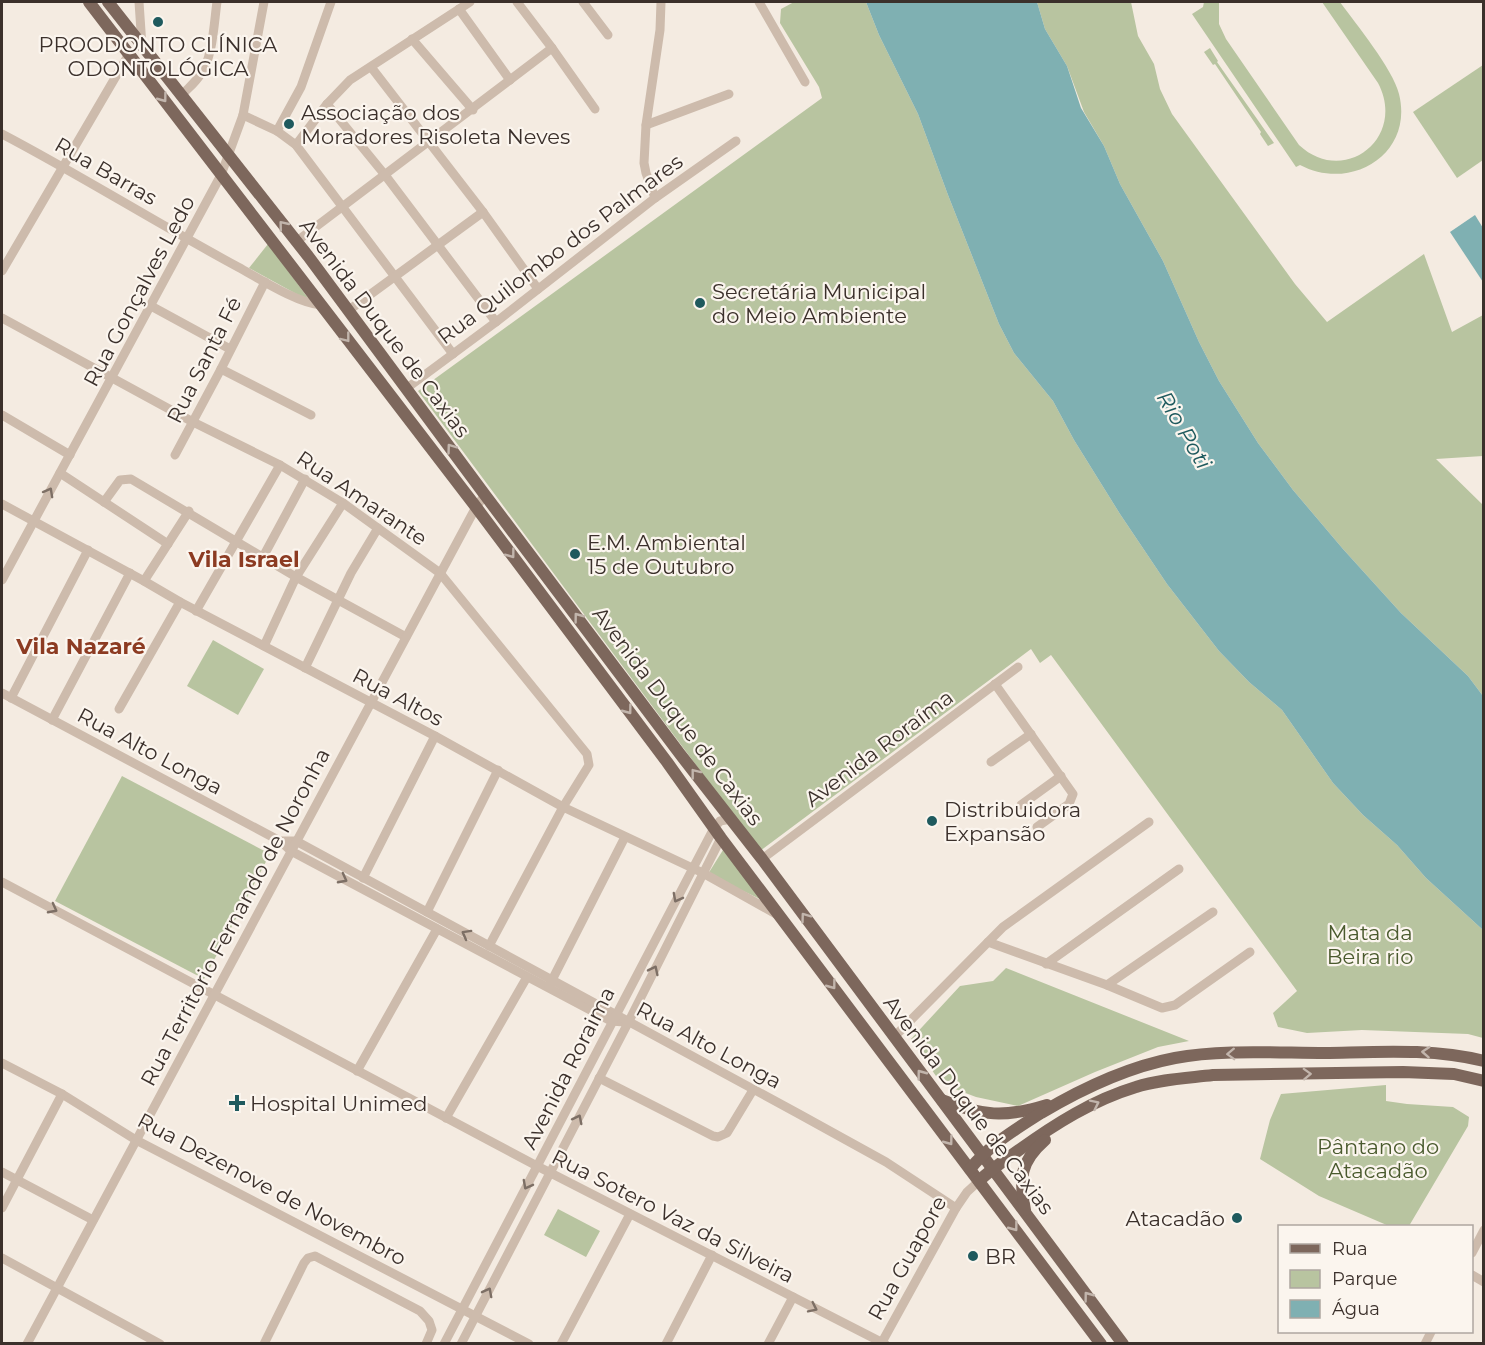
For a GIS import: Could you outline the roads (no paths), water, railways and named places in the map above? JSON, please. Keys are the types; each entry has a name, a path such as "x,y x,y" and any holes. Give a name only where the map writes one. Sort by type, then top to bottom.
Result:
{"main road":[{"name":"Avenida Duque de Caxias","path":"89,2 476,507 667,762 717,833 1101,1344"},
{"name":"Avenida Duque de Caxias","path":"108,2 297,241 1123,1344"},
{"path":"970,1169 982,1154 1062,1100 1095,1083 1126,1071 1176,1058 1263,1053 1404,1051 1461,1055 1484,1061"},
{"path":"1026,1214 1021,1190 1023,1168 1036,1148 1071,1116 1138,1086 1213,1075 1403,1072 1454,1074 1484,1081"},
{"path":"940,1099 968,1110 998,1114 1017,1113 1062,1100"},
{"name":"Rua Guapore","path":"979,1181 992,1168 1071,1116"}],"street":[{"path":"139,2 141,46"},
{"path":"181,96 205,68 212,39 216,2"},
{"name":"Rua Gonçalves Ledo","path":"2,580 221,175 243,115 264,2"},
{"path":"277,131 301,87 332,2"},
{"path":"296,145 327,104 350,80 470,2"},
{"path":"517,2 595,109"},
{"path":"583,2 609,35"},
{"path":"655,198 644,163 646,125 657,58 661,2"},
{"path":"759,2 805,82"},
{"path":"459,9 510,80"},
{"path":"412,39 473,110"},
{"path":"297,241 552,48"},
{"path":"2,271 129,54"},
{"path":"371,67 483,212 538,289"},
{"path":"646,125 729,94"},
{"path":"327,104 385,175 496,322"},
{"path":"243,115 277,131 296,145 453,354"},
{"name":"Rua Barras","path":"2,134 63,166 265,282 307,302 321,305"},
{"name":"Rua Quilombo dos Palmares","path":"407,388 655,198 736,141"},
{"path":"349,310 483,212"},
{"name":"Rua Santa Fé","path":"175,454 265,282"},
{"path":"151,306 230,349"},
{"name":"Rua Amarante","path":"2,318 112,379 305,479 343,503 440,573 589,758 589,765 563,807"},
{"path":"221,369 311,415"},
{"path":"2,415 70,455"},
{"path":"196,611 280,465"},
{"path":"60,473 168,544"},
{"path":"104,502 120,480 131,479 189,511 296,577 406,637"},
{"path":"263,556 305,479"},
{"name":"Rua Territorio Fernando de Noronha","path":"27,1344 440,573 485,495"},
{"path":"264,646 296,577 343,503"},
{"name":"Rua Altos","path":"2,504 196,611 435,736 563,807 703,873 781,916"},
{"path":"144,581 189,511"},
{"path":"305,668 337,600 365,547 378,528"},
{"path":"11,698 88,550"},
{"path":"52,720 130,573"},
{"path":"119,709 180,602"},
{"name":"Avenida Roraíma","path":"762,859 1018,667"},
{"path":"995,684 1073,794 1071,801 1036,827"},
{"name":"Rua Alto Longa","path":"2,693 280,841 291,852 436,929 527,977 550,984"},
{"path":"991,762 1031,734"},
{"path":"363,878 435,736"},
{"path":"427,912 498,770"},
{"path":"1021,805 1061,776"},
{"path":"489,946 563,807"},
{"path":"717,833 720,821 731,819"},
{"path":"894,1037 1012,919 1149,822"},
{"name":"Avenida Roraima","path":"444,1344 692,869 717,833"},
{"name":"Avenida Roraima","path":"461,1344 628,1023 703,873 717,833"},
{"path":"550,984 625,837"},
{"name":"Rua Alto Longa","path":"280,841 296,841 489,946 550,984 613,1018"},
{"path":"1046,964 1179,868"},
{"name":"Rua Sotero Vaz da Silveira","path":"2,882 550,1173 882,1343"},
{"path":"1107,986 1213,912"},
{"path":"357,1071 436,929"},
{"path":"988,942 1162,1008 1175,1005 1250,952"},
{"path":"446,1118 527,977"},
{"path":"613,1018 628,1023"},
{"name":"Rua Alto Longa","path":"628,1023 886,1162 956,1208"},
{"name":"Rua Dezenove de Novembro","path":"2,1063 62,1094 136,1140 529,1344"},
{"path":"599,1078 718,1137 727,1133 753,1090"},
{"path":"2,1208 62,1094"},
{"name":"Rua Guapore","path":"967,1192 970,1169"},
{"path":"2,1172 93,1220"},
{"name":"Rua Guapore","path":"882,1343 956,1208 967,1192 979,1181"},
{"path":"561,1344 630,1214"},
{"path":"1473,1251 1484,1230"},
{"path":"666,1344 712,1255"},
{"path":"264,1344 304,1263 308,1258 315,1256 420,1311 432,1330 426,1344"},
{"path":"2,1258 160,1344"},
{"path":"768,1344 793,1298"}],"water":[{"name":"Rio Poti","path":"866,2 1037,2 1045,29 1067,66 1081,108 1104,146 1120,184 1163,261 1219,381 1258,443 1293,490 1343,549 1401,613 1468,676 1483,696 1483,930 1426,878 1397,845 1363,815 1333,783 1282,710 1249,682 1219,651 1167,584 1120,514 1074,440 1053,401 1014,353 999,324 918,114 879,35"},
{"path":"1475,215 1483,228 1483,282 1450,232"}],"place":[{"name":"PROODONTO CLÍNICA ODONTOLÓGICA","path":"158,22"},
{"name":"Associação dos Moradores Risoleta Neves","path":"289,124"},
{"name":"Secretária Municipal do Meio Ambiente","path":"700,303"},
{"name":"E.M. Ambiental 15 de Outubro","path":"575,554"},
{"name":"Distribuidora Expansão","path":"932,821"},
{"name":"Hospital Unimed","path":"237,1103"},
{"name":"Atacadão","path":"1237,1218"},
{"name":"BR","path":"973,1256"}],"district":[{"name":"Vila Israel","path":"244,559"},
{"name":"Vila Nazaré","path":"81,646"}],"park label":[{"name":"Mata da Beira rio","path":"1370,944"},
{"name":"Pântano do Atacadão","path":"1378,1158"}]}
